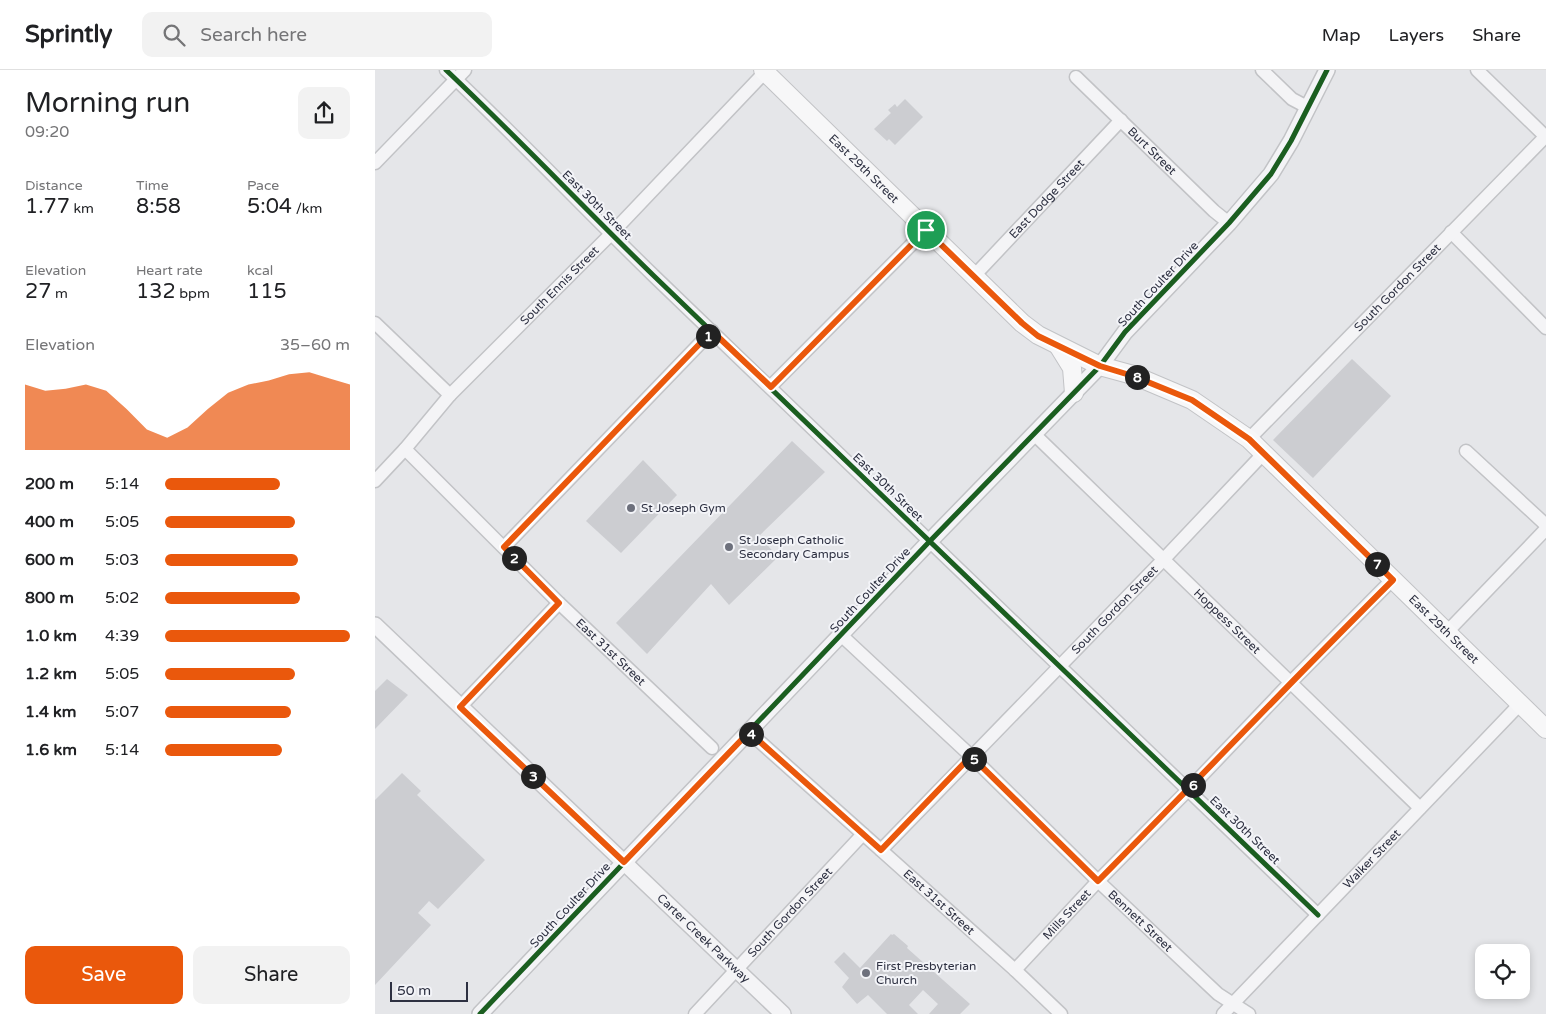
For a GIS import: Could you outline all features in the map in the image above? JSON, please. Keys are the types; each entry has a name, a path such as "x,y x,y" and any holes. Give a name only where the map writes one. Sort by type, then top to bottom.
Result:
{"main road":[{"name":"East 29th Street","path":"765,71 926,230 1022,323 1038,336 1100,366 1171,390 1192,400 1249,439 1546,729"},
{"path":"1059,347 1072,368 1074,393"}],"street":[{"name":"East 30th Street","path":"446,70 461,75 611,234 929,542 1061,665 1318,915"},
{"path":"1262,70 1292,99 1309,108"},
{"name":"South Coulter Drive","path":"480,1014 929,542 1100,366 1125,332 1229,223 1271,174 1309,108 1327,70"},
{"path":"1477,70 1546,136"},
{"name":"South Ennis Street","path":"375,481 451,395 611,234 765,71"},
{"path":"375,163 461,75"},
{"name":"Burt Street","path":"1076,77 1229,223"},
{"name":"East Dodge Street","path":"974,276 1121,120"},
{"name":"South Gordon Street","path":"1249,439 1546,136"},
{"path":"771,387 926,230"},
{"path":"1451,232 1546,328"},
{"path":"375,323 451,395"},
{"path":"504,547 712,331"},
{"name":"Hoppess Street","path":"1034,434 1420,808"},
{"name":"East 31st Street","path":"405,449 559,603 711,748"},
{"path":"1466,451 1546,525"},
{"name":"South Gordon Street","path":"881,850 1163,560 1263,454"},
{"path":"1447,632 1546,529"},
{"name":"Mills Street","path":"1015,970 1289,683 1393,580"},
{"path":"460,707 559,603"},
{"name":"Carter Creek Parkway","path":"375,625 783,1014"},
{"name":"Bennett Street","path":"841,636 971,756 1098,881 1218,994 1249,1014"},
{"name":"Walker Street","path":"1223,1014 1521,704"},
{"name":"East 31st Street","path":"749,732 1015,970 1061,1014"},
{"name":"South Gordon Street","path":"695,1014 863,834"}],"building":[{"path":"905,99 923,117 895,145 889,139 887,141 874,129 891,113 888,110 895,104 897,107"},
{"path":"1352,359 1391,396 1313,478 1273,440"},
{"name":"St Joseph Catholic Secondary Campus","path":"792,441 825,472 759,536 778,557 729,605 711,584 647,654 616,623"},
{"name":"St Joseph Gym","path":"643,460 677,495 621,553 586,521"},
{"path":"387,679 408,695 375,729 375,691"},
{"path":"402,773 421,791 417,795 485,860 438,909 429,901 418,913 431,925 375,985 375,800"},
{"name":"First Presbyterian Church","path":"891,934 894,934 908,946 907,948 970,1004 960,1014 929,1014 938,1004 923,990 909,1005 918,1014 887,1014 868,995 857,1004 842,987 849,978 834,962 844,952 860,968"}],"cycle path":[{"path":"446,70 654,276 1318,915"},
{"path":"480,1014 929,542 1100,366 1125,332 1229,223 1271,174 1291,141 1327,70"}],"place":[{"name":"St Joseph Gym","path":"631,508"},
{"name":"St Joseph Catholic Secondary Campus","path":"729,547"},
{"name":"First Presbyterian Church","path":"866,973"}],"route":[{"path":"926,230 1022,323 1038,336 1100,366 1171,390 1192,400 1249,439 1393,580 1289,683 1189,789 1098,881 971,756 881,850 749,732 624,862 460,707 559,603 504,547 712,331 771,387 926,230"}]}
